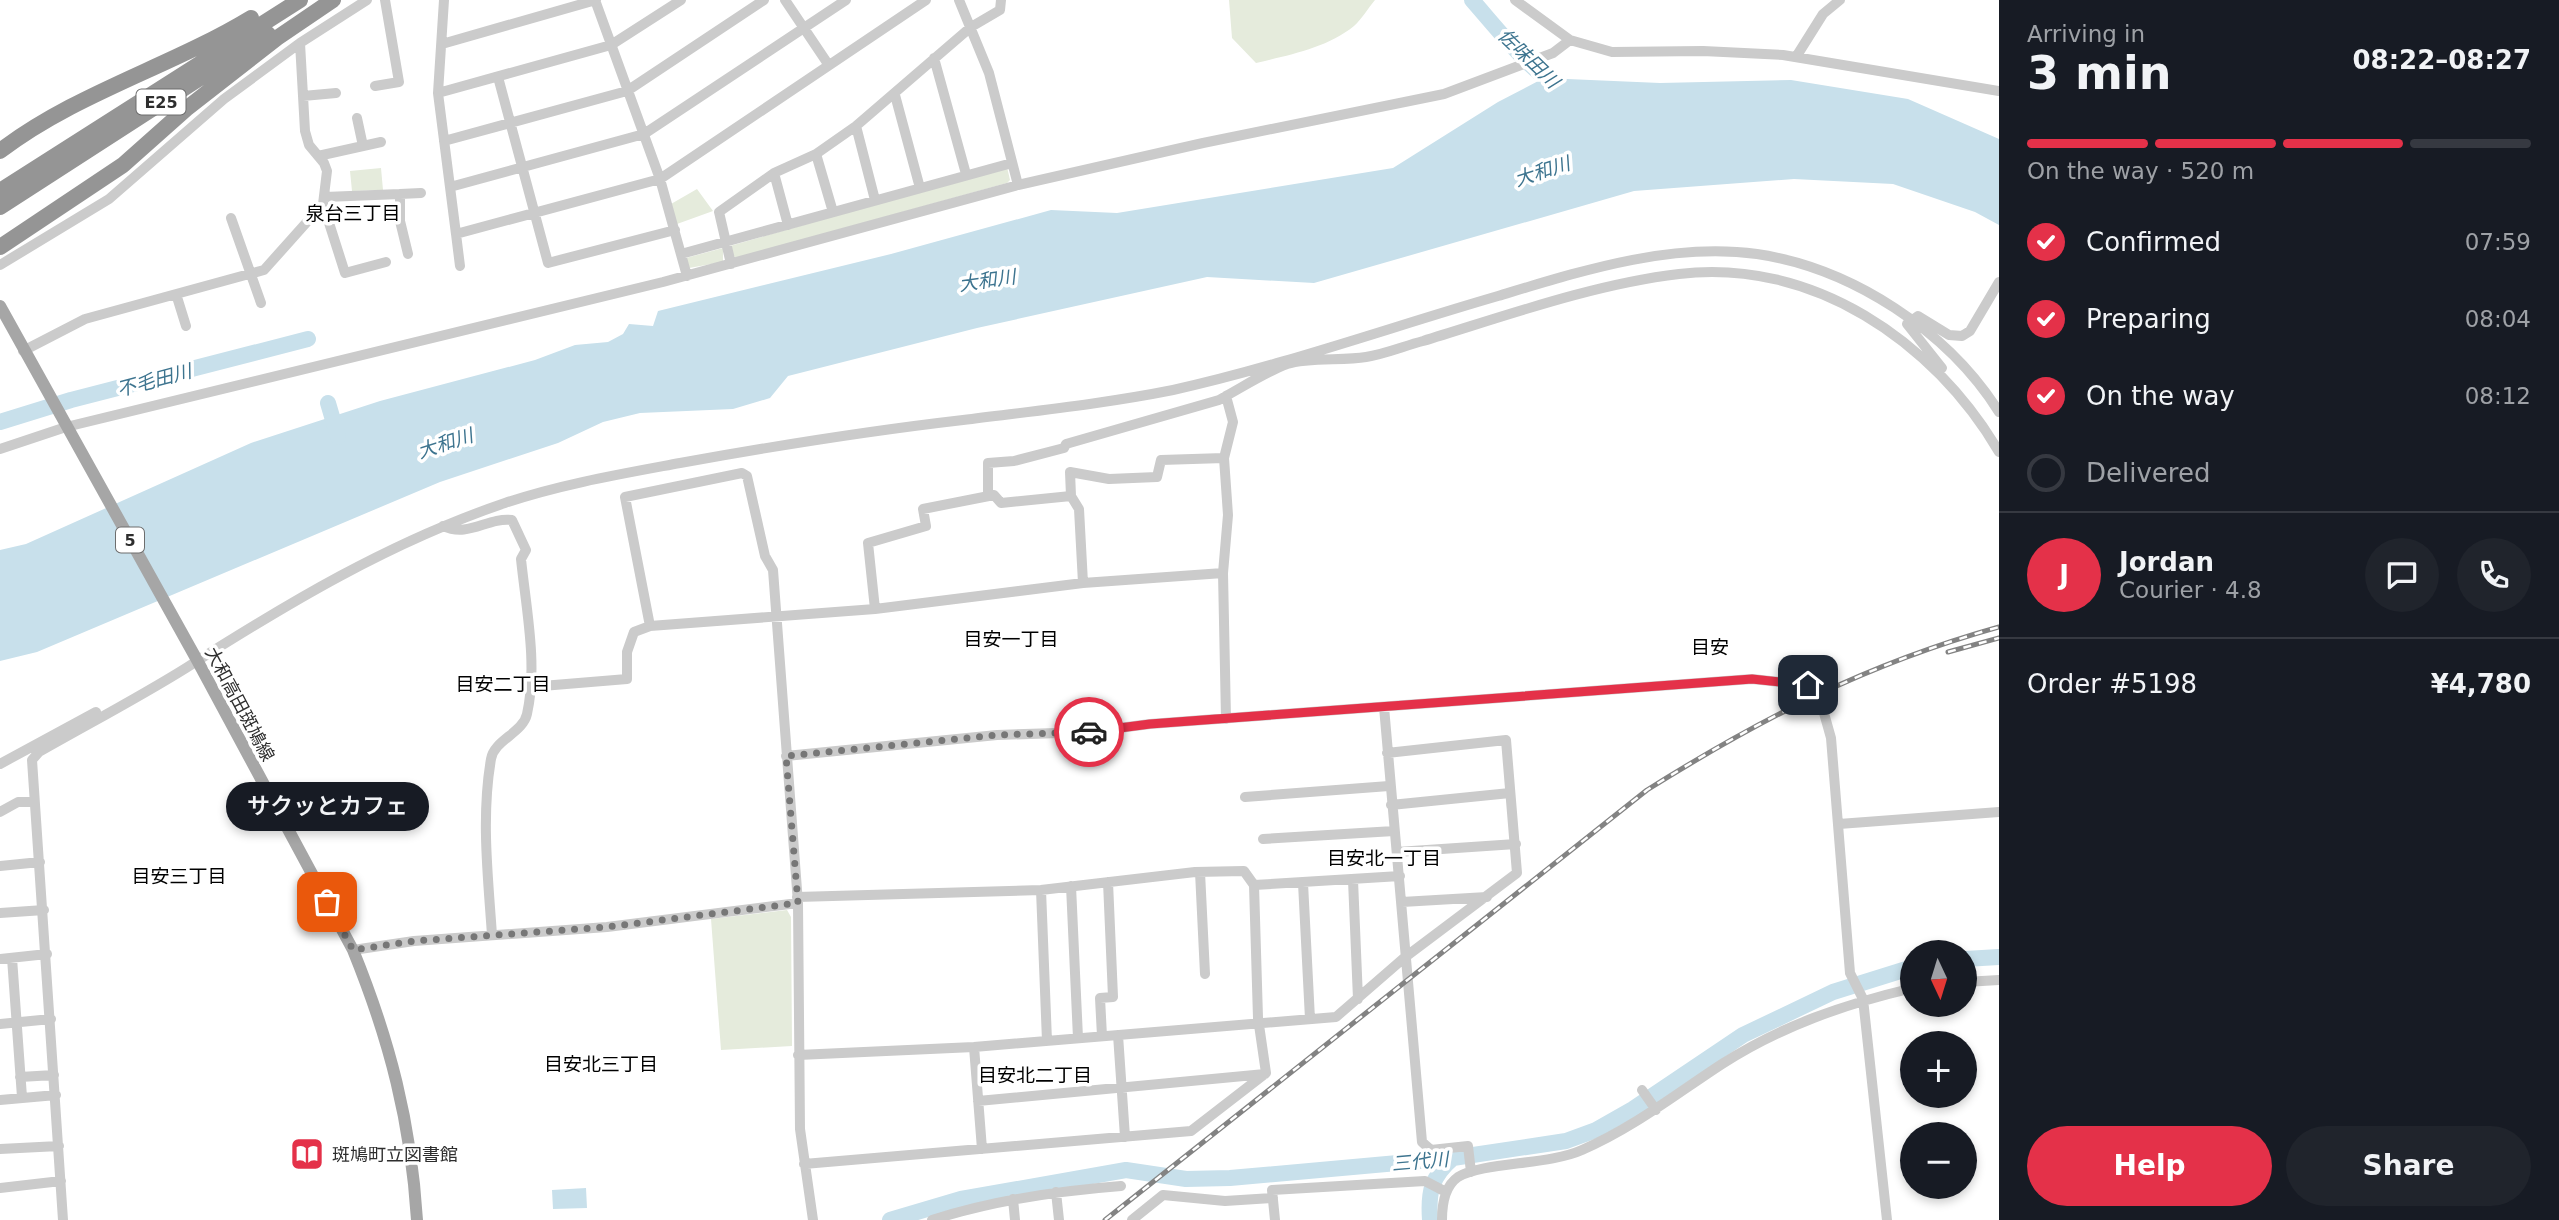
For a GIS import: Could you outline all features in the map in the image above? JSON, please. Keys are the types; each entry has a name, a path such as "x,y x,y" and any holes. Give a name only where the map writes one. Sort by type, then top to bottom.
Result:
{"highway":[{"path":"0,151 52,115 178,56 281,0"},
{"name":"E25","path":"0,191 300,0"},
{"name":"E25","path":"0,207 324,0"},
{"path":"0,247 123,165 186,109 277,38 333,0"}],"main road":[{"name":"大和高田斑鳩線","path":"0,306 44,390 197,660 353,950 373,1000 404,1104 413,1161 417,1220"}],"street":[{"path":"0,265 118,193 196,122 300,43 367,0"},
{"path":"375,86 399,82 385,0"},
{"path":"444,0 438,93 460,265"},
{"path":"442,44 595,0 660,179 687,276"},
{"path":"438,93 611,45 681,0"},
{"path":"444,141 628,91 764,0"},
{"path":"785,0 828,64"},
{"path":"450,187 644,134 846,0"},
{"path":"456,234 660,179 926,0"},
{"path":"959,0 989,73 1018,185"},
{"path":"731,264 719,212 774,173 816,154 856,126 971,26 1000,10 1001,0"},
{"path":"1515,0 1570,40 1612,52 1703,51 1796,57 1999,91"},
{"path":"1796,57 1824,14 1840,0"},
{"path":"0,449 66,427 687,276 1018,185 1203,143 1428,98 1500,75 1553,53 1570,40"},
{"path":"300,43 304,131 309,145 327,171 324,201 345,273 386,262"},
{"path":"934,58 966,174"},
{"path":"498,77 548,263 675,230"},
{"path":"303,96 336,93"},
{"path":"895,94 920,188"},
{"path":"357,118 363,146"},
{"path":"856,126 875,200"},
{"path":"318,156 381,142"},
{"path":"816,154 833,212"},
{"path":"681,254 1012,163"},
{"path":"774,173 788,225"},
{"path":"23,351 85,319 177,296 264,270 324,201 421,193"},
{"path":"400,194 400,221 408,254"},
{"path":"231,218 261,303"},
{"path":"64,1220 32,760 39,752 182,670 295,600 374,557 443,526 507,503 604,477 878,431 1122,399 1205,382 1584,272 1659,255 1695,252 1756,254 1809,266 1874,296 1910,321 1966,371 1999,412"},
{"path":"988,496 988,463 1014,461 1064,449 1066,444 1090,436 1226,396 1288,360 1368,357 1604,290 1678,274 1715,272 1775,279 1838,300 1886,328 1941,373 1978,417 1999,452"},
{"path":"1941,373 1943,370 1907,324 1917,316 1949,335 1962,336 1969,331 1999,282"},
{"path":"177,296 186,326"},
{"path":"1226,396 1233,422 1224,458 1228,515 1223,573 1226,719"},
{"path":"1083,583 1079,509 1071,496 1070,472 1109,479 1157,477 1161,460 1224,458"},
{"path":"650,625 625,497 742,473 747,476 765,556 773,570 798,900 798,1055 804,1164 813,1220"},
{"path":"875,609 868,543 926,526 923,509 994,495 1000,503 1071,496"},
{"path":"443,526 465,531 503,519 512,520 526,550 521,559 528,627 530,687 525,720 492,754 486,839 492,935"},
{"path":"530,687 627,679 627,652 634,632 650,625 875,609 1083,583 1223,573"},
{"path":"0,764 134,692 182,670"},
{"path":"786,756 997,735 1088,732 1150,724 1752,679 1799,682 1813,690 1828,721 1853,976 1862,997 1887,1220"},
{"path":"1384,707 1422,1142 1431,1150 1468,1146 1471,1170"},
{"path":"798,1055 1047,1041 1336,1017 1404,958 1517,873 1506,740 1387,753"},
{"path":"1245,797 1389,786"},
{"path":"1391,804 1510,793"},
{"path":"0,812 18,802 34,802"},
{"path":"1839,824 1999,812"},
{"path":"1263,839 1394,831"},
{"path":"1397,852 1516,844"},
{"path":"0,866 40,862"},
{"path":"353,950 400,942 607,927 798,900 1041,890 1200,872 1244,872 1254,885 1265,1074"},
{"path":"1200,872 1205,974"},
{"path":"1254,885 1400,876"},
{"path":"1353,880 1358,999"},
{"path":"1102,1036 1100,998 1113,997 1108,882"},
{"path":"1303,883 1310,1018"},
{"path":"1071,886 1078,1038"},
{"path":"1041,890 1047,1041"},
{"path":"1402,902 1487,897"},
{"path":"0,914 44,910"},
{"path":"0,959 47,954"},
{"path":"12,958 22,1097"},
{"path":"1978,981 1999,980"},
{"path":"1442,1220 1444,1190 1471,1170 1554,1159 1580,1152 1655,1109 1723,1063 1780,1032 1862,997 1900,990"},
{"path":"0,1024 51,1019"},
{"path":"1118,1035 1125,1137"},
{"path":"974,1046 982,1149"},
{"path":"20,1077 54,1074"},
{"path":"978,1101 1265,1074"},
{"path":"804,1164 1191,1131 1265,1074"},
{"path":"1643,1091 1655,1109"},
{"path":"0,1100 56,1095"},
{"path":"0,1149 59,1146"},
{"path":"0,1188 61,1181"},
{"path":"1275,1220 1272,1190 1424,1181 1444,1190"},
{"path":"932,1220 952,1217 1013,1199 1121,1186"},
{"path":"1056,1192 1059,1220"},
{"path":"1132,1220 1163,1195 1217,1200 1273,1198"},
{"path":"1013,1199 1015,1220"}],"green space":[{"path":"1229,0 1375,0 1354,26 1332,40 1307,50 1256,63 1232,38"},
{"path":"1007,167 1010,180 1007,183 737,258 733,256 730,246"},
{"path":"381,168 383,190 352,191 350,171"},
{"path":"697,189 713,211 677,224 671,204"},
{"path":"723,248 723,262 689,268 686,258"},
{"path":"787,910 791,917 792,1046 721,1050 711,919"}],"water":[{"name":"大和川","path":"1544,78 1660,83 1791,80 1908,99 1999,139 1999,225 1975,212 1893,184 1794,179 1634,191 1314,283 1207,277 977,328 788,376 770,398 733,409 640,413 603,422 558,443 440,482 37,652 0,661 0,550 26,544 251,443 380,401 535,360 575,345 608,342 623,334 629,324 653,326 658,311 891,254 1051,210 1117,213 1393,168 1498,102"},
{"path":"586,1188 587,1208 553,1209 552,1190"}],"waterway":[{"name":"佐味田川","path":"1472,0 1525,59 1561,90"},
{"name":"不毛田川","path":"0,422 71,400 308,339"},
{"name":"不毛田川","path":"328,403 338,437"},
{"name":"三代川","path":"1978,958 1999,957"},
{"name":"三代川","path":"890,1220 961,1199 1126,1170 1186,1179 1230,1178 1453,1158 1566,1141 1596,1130 1633,1109 1743,1035 1833,992 1900,971"},
{"path":"1430,1220 1432,1186 1453,1158"}],"railway":[{"path":"1105,1220 1647,790 1732,739 1817,695 1904,658 1999,627"},
{"path":"1948,652 1999,638"}],"way so far":[{"path":"327,902 353,950 414,941 607,927 798,903 786,756 997,735 1089,732"}],"place":[{"name":"サクッとカフェ","path":"327,902"},
{"name":"斑鳩町立図書館","path":"307,1154"}],"district":[{"name":"泉台三丁目","path":"353,213"},
{"name":"目安一丁目","path":"1011,639"},
{"name":"目安","path":"1710,647"},
{"name":"目安二丁目","path":"503,684"},
{"name":"目安北一丁目","path":"1384,858"},
{"name":"目安三丁目","path":"179,876"},
{"name":"目安北三丁目","path":"601,1064"},
{"name":"目安北二丁目","path":"1035,1075"}],"route":[{"path":"1089,732 1150,724 1752,679 1808,685"}]}
